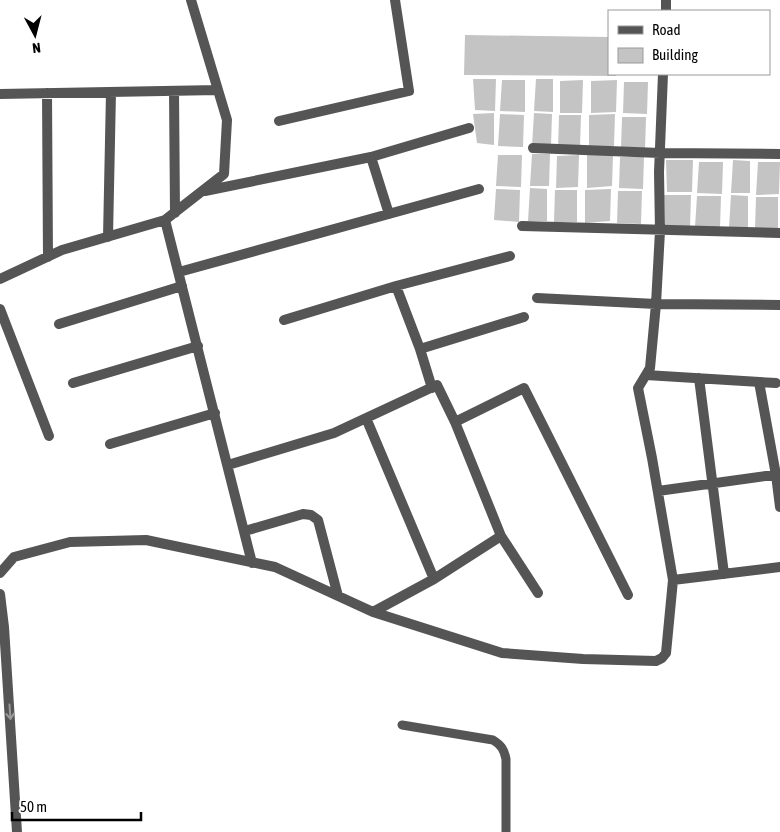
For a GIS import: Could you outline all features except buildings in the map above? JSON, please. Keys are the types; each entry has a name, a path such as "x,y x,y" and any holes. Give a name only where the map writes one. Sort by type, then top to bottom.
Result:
{"street":[{"path":"0,279 62,250 166,220 224,174 227,120 191,0"},
{"path":"279,121 409,92 395,0"},
{"path":"0,573 14,557 70,542 146,540 274,567 373,612 502,653 583,659 656,661 662,658 666,653 673,580 638,388 650,368 656,304 660,231 663,75"},
{"path":"174,90 174,213"},
{"path":"0,94 218,90"},
{"path":"108,237 111,92"},
{"path":"47,93 48,256"},
{"path":"201,192 371,157 468,128"},
{"path":"532,148 660,153 780,154"},
{"path":"371,157 389,214"},
{"path":"179,272 479,188"},
{"path":"166,220 252,562"},
{"path":"522,226 780,233"},
{"path":"284,320 396,286 510,256"},
{"path":"59,324 182,286"},
{"path":"396,286 420,349 432,388"},
{"path":"537,298 656,304 780,305"},
{"path":"0,309 49,436"},
{"path":"420,349 524,317"},
{"path":"73,383 198,346"},
{"path":"646,375 776,383"},
{"path":"699,378 711,484 724,574"},
{"path":"759,382 778,474 780,508"},
{"path":"228,465 334,433 437,386 455,422 501,536 538,593"},
{"path":"455,422 524,388 628,595"},
{"path":"110,444 215,413"},
{"path":"366,418 434,579"},
{"path":"658,491 778,474"},
{"path":"244,531 303,514 311,515 318,520 338,596"},
{"path":"373,612 434,579 501,536"},
{"path":"673,580 780,567"},
{"path":"0,594 4,627 17,832"}],"lane":[{"path":"402,724 493,740 500,744 505,751 506,759 506,832"}]}
